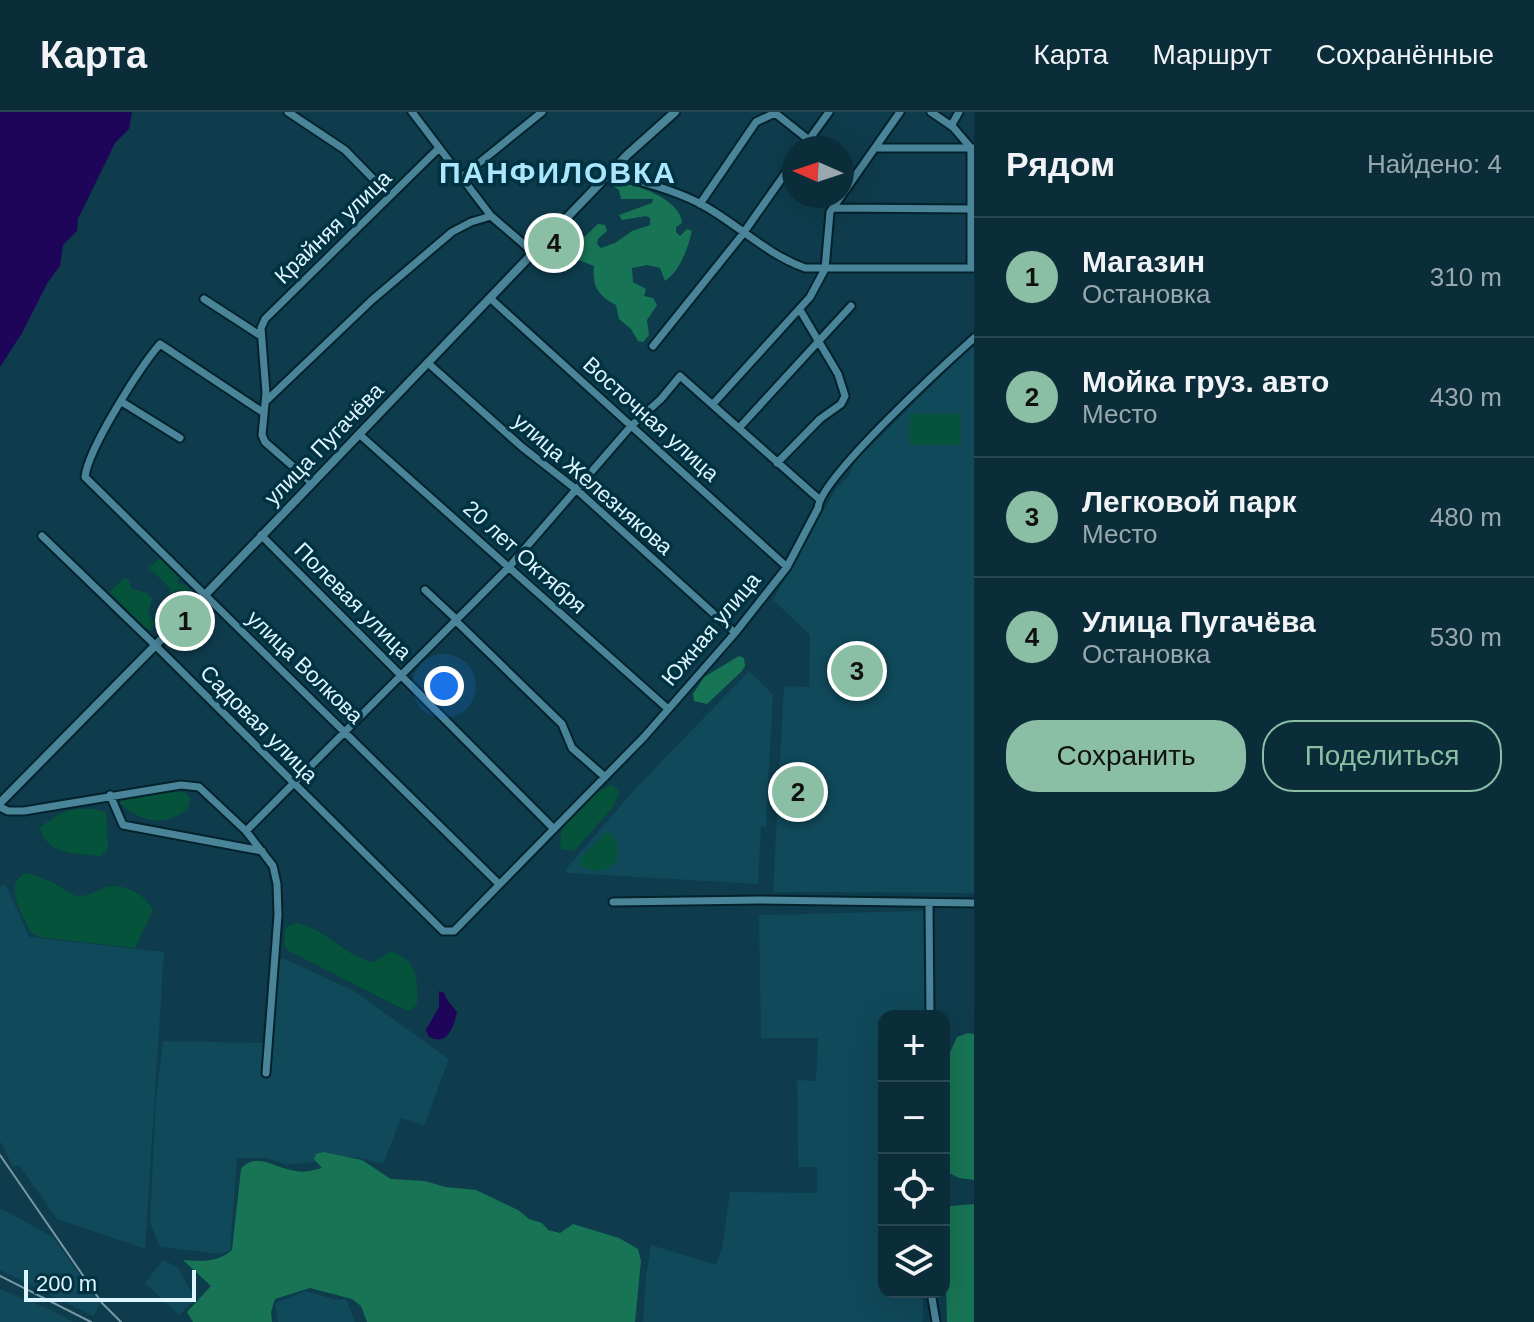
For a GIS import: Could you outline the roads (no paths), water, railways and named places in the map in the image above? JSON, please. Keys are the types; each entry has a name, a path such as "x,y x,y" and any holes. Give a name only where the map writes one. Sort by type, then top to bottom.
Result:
{"street":[{"path":"288,112 345,150 390,196"},
{"path":"412,112 491,216 534,253"},
{"path":"463,176 542,112"},
{"path":"812,136 829,112"},
{"path":"854,179 900,112"},
{"path":"610,174 642,182 700,204 779,258 805,268 973,268 973,148 931,112"},
{"path":"951,126 959,112"},
{"name":"улица Пугачёва","path":"0,805 672,113"},
{"path":"700,204 756,122 775,113 804,136"},
{"name":"Крайняя улица","path":"261,336 265,319 439,148"},
{"path":"876,148 973,148"},
{"path":"653,346 743,233 782,178"},
{"path":"713,404 800,310 825,269 828,217 834,208 974,209"},
{"path":"265,403 372,300 452,232 491,216"},
{"path":"204,299 261,336 265,361 262,435 265,442 312,483"},
{"name":"Восточная улица","path":"491,299 787,567"},
{"path":"739,428 851,306"},
{"path":"777,463 820,419 841,404 845,396 838,374 800,310"},
{"name":"Южная улица","path":"454,931 644,737 735,633 787,567 818,508 819,499 853,457 974,338"},
{"path":"180,438 122,402 160,344 264,413"},
{"name":"улица Железнякова","path":"428,363 522,447 577,490 735,633"},
{"path":"246,831 509,567 631,426 661,399 680,376 819,499"},
{"name":"улица Волкова","path":"122,402 93,451 85,477 499,884"},
{"name":"20 лет Октября","path":"359,434 667,708"},
{"name":"Полевая улица","path":"261,535 554,829"},
{"name":"Садовая улица","path":"42,536 443,931 454,931"},
{"path":"425,590 562,724 572,748 605,777"},
{"path":"0,805 8,811 24,811 181,785 199,787 246,831 273,866 277,884 278,915 266,1073"},
{"path":"110,795 123,825 262,851"},
{"path":"613,902 765,900 974,903"},
{"path":"929,903 930,1010"},
{"path":"932,1298 936,1322"}],"railway":[{"path":"0,1155 102,1303 121,1322"},
{"path":"0,1276 91,1322"}],"place":[{"name":"Улица Пугачёва","path":"554,243"},
{"name":"Магазин","path":"185,621"},
{"name":"Легковой парк","path":"857,671"},
{"name":"Мойка груз. авто","path":"798,792"}],"district":[{"name":"ПАНФИЛОВКА","path":"558,172"}]}
